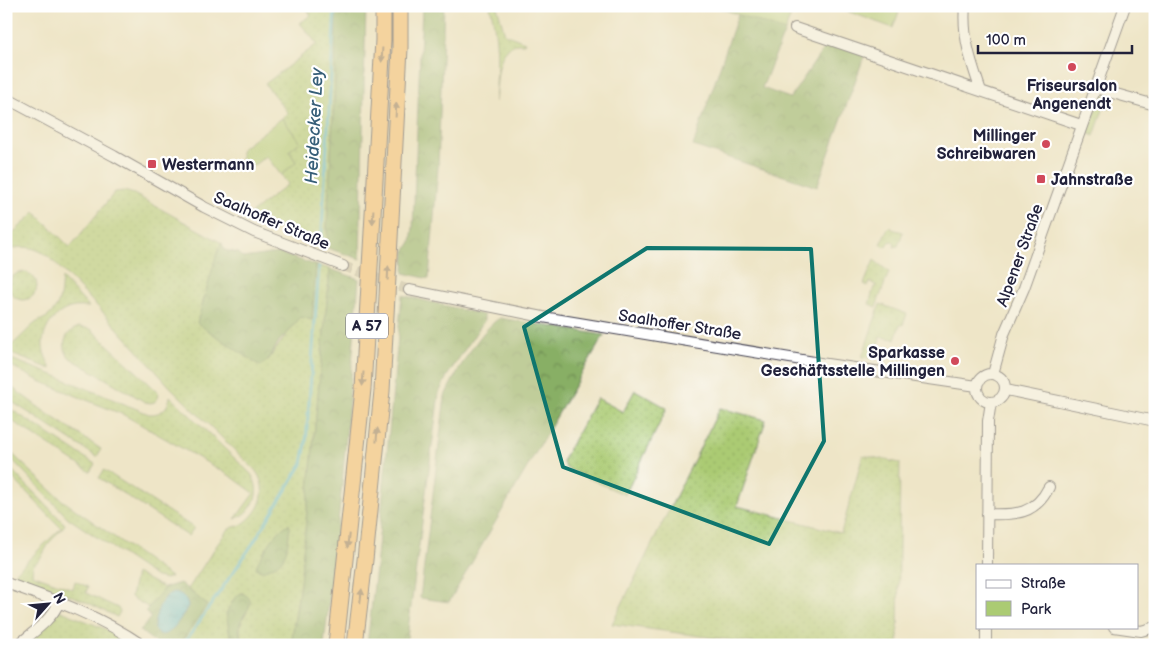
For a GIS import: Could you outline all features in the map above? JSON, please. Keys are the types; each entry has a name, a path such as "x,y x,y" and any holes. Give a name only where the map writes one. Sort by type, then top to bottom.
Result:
{"highway":[{"name":"A 57","path":"336,645 363,389 383,40 383,6"},
{"name":"A 57","path":"355,645 382,391 400,48 400,6"}],"street":[{"path":"965,6 963,23 966,44 981,91"},
{"name":"Alpener Straße","path":"993,374 1004,334 1024,288 1125,6"},
{"path":"795,28 1082,125"},
{"path":"1095,88 1155,105"},
{"name":"Saalhoffer Straße","path":"6,98 254,232 343,266"},
{"name":"Saalhoffer Straße","path":"409,290 562,320 820,363 977,386"},
{"path":"993,374 1002,378 1006,390 1002,398 991,402 982,399 977,391 977,386 978,382 985,375 993,374"},
{"path":"1006,390 1155,421"},
{"path":"987,564 988,421 991,402"},
{"path":"987,514 1012,514 1029,510 1038,504 1049,487"},
{"path":"6,583 59,602 106,622 142,645"},
{"path":"18,645 48,619 59,602"},
{"path":"1121,628 1141,631 1155,627"},
{"path":"986,628 986,645"}],"highlighted area":[{"path":"647,248 811,249 824,441 769,544 563,467 524,327"}],"green space":[{"path":"305,6 336,6 335,82 327,228 328,241 324,247 249,215 288,184 281,175 296,162 289,151 300,142 282,118 288,113 265,84 317,44 300,23 311,15"},
{"path":"336,6 366,6 360,259 324,247 328,241 327,228 335,82"},
{"path":"422,6 444,6 438,168 429,279 404,273 405,251 411,242 413,227"},
{"path":"490,6 497,6 505,34 525,42 508,49 503,55 498,74 495,102 496,42"},
{"path":"714,6 794,6 785,31"},
{"path":"833,6 901,6 893,28"},
{"path":"738,14 785,31 762,88 790,98 828,42 865,54 817,187 693,146"},
{"path":"1101,95 1114,96 1111,109 1104,107 1094,136 1087,133"},
{"path":"282,118 300,142 289,151 296,162 281,175 266,156 245,172 241,158 241,149"},
{"path":"124,191 134,194 222,243 217,253 267,362 300,316 312,320 316,265 330,269 300,584 291,645 243,645 240,628 247,612 242,593 231,604 229,610 228,624 232,645 179,645 206,605 188,589 227,531 244,523 255,512 262,498 262,484 259,477 255,470 171,388 100,309 49,257 34,249 23,247 6,251 6,240 35,212 70,247 115,192"},
{"path":"891,226 892,229 903,232 898,246 894,247 895,244 891,241 885,247 880,244 888,228"},
{"path":"222,243 225,250 239,253 243,258 278,253 316,265 312,320 300,317 279,342 268,360 260,366 197,323 217,253"},
{"path":"874,260 889,272 876,307 869,304 874,287 877,286 870,282 868,286 864,284"},
{"path":"330,269 359,279 342,486 324,645 291,645 300,584"},
{"path":"23,272 33,276 37,286 33,296 23,300 13,296 9,286 13,276"},
{"path":"62,278 89,307 64,310 50,323 45,334 43,347 51,369 6,352 6,349 35,324 52,313 58,304"},
{"path":"402,295 484,315 484,321 447,376 439,393 406,645 367,645 376,568"},
{"path":"880,304 907,314 903,325 900,325 895,339 880,337 877,359 862,357"},
{"path":"500,318 604,335 449,602 420,598 445,396 461,365 477,342 493,323"},
{"path":"79,327 91,329 156,390 159,395 156,401 152,403 145,402 70,358 65,349 65,340 70,332"},
{"path":"6,357 149,414 164,410 170,396 251,474 256,487 255,500 252,506 242,516 235,519 254,493 232,477 124,415 39,381 6,363"},
{"path":"6,383 101,449 97,457 6,398"},
{"path":"635,390 667,408 625,495 566,468 563,463 597,398 623,412"},
{"path":"6,406 95,464 90,472 6,417"},
{"path":"720,408 766,420 737,506 841,533 863,455 900,463 898,645 767,645 612,624"},
{"path":"6,448 62,500 171,577 166,579 156,577 68,518 6,453"},
{"path":"6,464 65,524 49,543 41,558 33,566 32,574 73,589 75,581 88,587 86,593 118,608 120,612 117,617 82,600 14,574 61,528 6,471"},
{"path":"104,470 194,528 188,536 99,478"},
{"path":"289,524 288,544 281,561 260,571 256,568 257,564 267,547 279,531"},
{"path":"136,573 164,588 149,608 131,597"},
{"path":"180,583 207,605 179,645 159,645 140,631 151,617 145,612 164,588","holes":["174,592 188,606 171,631 154,624 161,605 169,594"]},
{"path":"242,593 250,600 249,607 239,627 243,645 232,645 226,613 236,596"},
{"path":"54,608 115,633 133,645 17,645"}],"water":[{"path":"174,592 183,596 188,606 173,628 164,634 159,634 154,629 157,613 165,598"}],"waterway":[{"name":"Heidecker Ley","path":"321,247 335,6"},
{"path":"183,645 252,545 302,464 306,443 319,267"}],"tunnel":[{"path":"343,266 409,290"}],"place":[{"name":"Friseursalon Angenendt","path":"1072,67"},
{"name":"Millinger Schreibwaren","path":"1046,144"},
{"name":"Westermann","path":"152,164"},
{"name":"Jahnstraße","path":"1041,179"},
{"name":"Sparkasse Geschäftsstelle Millingen","path":"955,361"}]}
